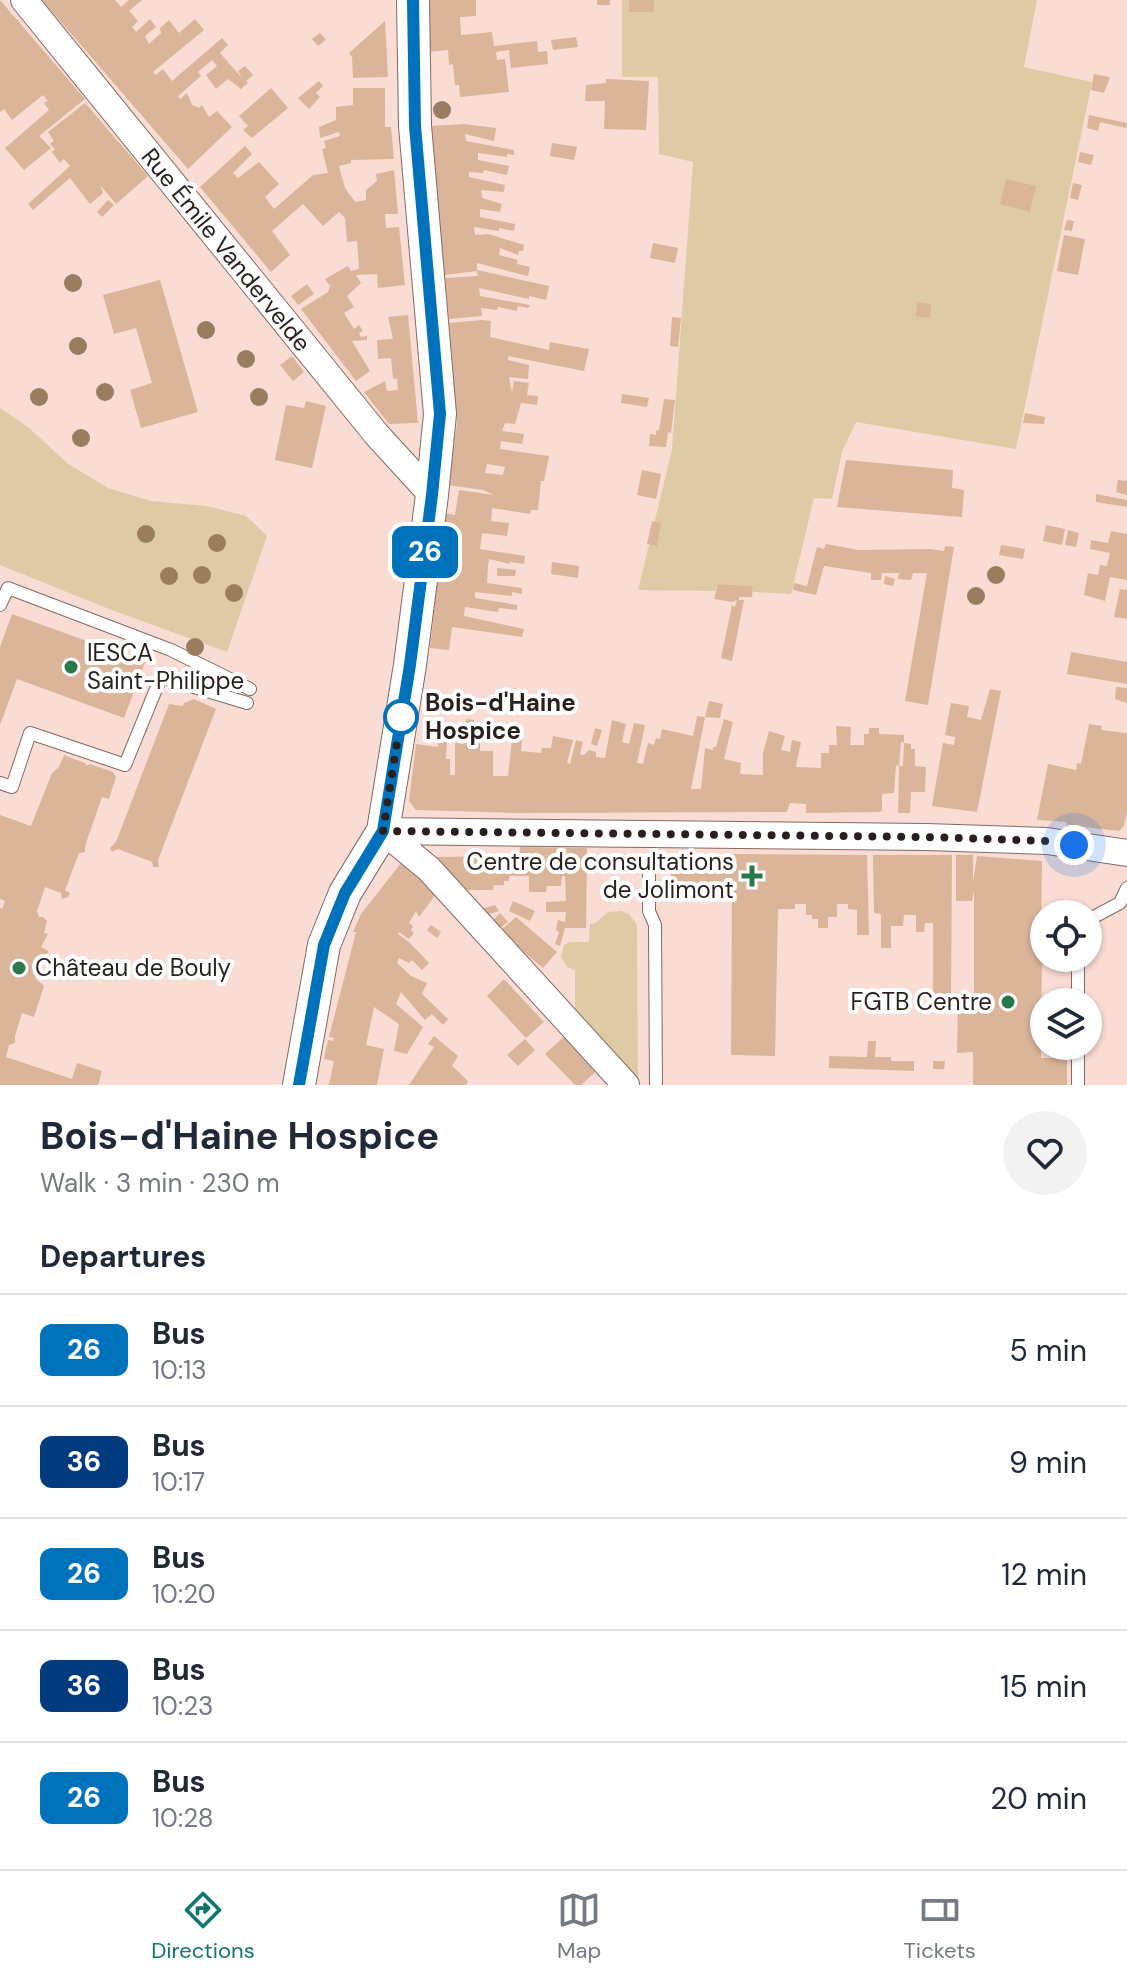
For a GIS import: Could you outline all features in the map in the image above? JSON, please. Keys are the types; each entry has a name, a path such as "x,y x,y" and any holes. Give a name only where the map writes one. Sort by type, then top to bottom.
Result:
{"street":[{"name":"Rue Émile Vandervelde","path":"24,0 377,435 432,495"},
{"path":"299,1085 324,945 345,893 383,831 410,665 432,495 440,414 415,126 413,0"},
{"path":"383,831 649,839 789,834 1032,840 1127,853"},
{"path":"383,831 429,869 626,1085"}],"lane":[{"path":"0,605 8,588 171,650 250,689"},
{"path":"0,783 12,787 30,733 125,765 161,677 247,703"},
{"path":"649,866 649,911 655,925 656,1085"},
{"path":"1102,913 1120,903 1127,888"},
{"path":"1078,1060 1078,1085"}],"shaded area":[{"path":"622,0 1037,0 1024,67 1092,82 1016,449 856,422 842,452 832,499 814,498 791,594 753,592 753,586 718,584 715,591 638,590 672,450 693,162 659,154 658,77 622,77"},
{"path":"0,408 28,427 67,463 108,488 151,501 206,506 246,516 267,536 227,652 0,565"},
{"path":"608,912 629,914 637,925 638,1085 575,1018 575,970 567,967 561,957 564,945 589,942 590,924"}],"building":[{"path":"0,0 85,99 39,136 51,148 24,170 5,148 49,110 44,103 48,101 43,95 12,120 4,109 0,112"},
{"path":"42,0 115,0 121,7 129,0 142,0 129,11 138,21 132,27 136,32 150,19 156,27 145,36 149,44 169,20 179,33 195,19 204,30 153,72 156,75 163,69 172,81 222,38 228,45 220,53 242,78 238,71 245,66 253,75 246,81 248,83 241,89 228,79 216,89 206,75 217,66 212,60 198,72 201,76 178,96 180,99 187,93 192,105 199,108 202,105 209,117 217,111 232,127 188,169"},
{"path":"428,0 476,0 476,16 460,17 461,35 492,32 494,46 537,41 538,52 547,51 548,64 511,68 509,50 496,52 497,60 505,59 509,92 460,97 459,85 455,85 453,64 449,65 448,50 428,52"},
{"path":"597,0 610,0 610,5 597,5"},
{"path":"629,0 654,0 654,12 629,12"},
{"path":"385,21 388,77 353,78 349,53"},
{"path":"320,33 326,40 318,46 312,39"},
{"path":"576,37 578,47 553,50 551,40"},
{"path":"1094,74 1110,77 1104,93 1091,90"},
{"path":"606,79 649,81 646,130 604,129 605,101 585,101 586,85 606,83"},
{"path":"319,81 323,86 316,93 320,97 309,109 298,98"},
{"path":"271,88 288,108 252,138 243,130 248,126 239,116"},
{"path":"353,88 385,88 385,127 391,127 394,159 351,160 351,163 339,166 345,188 355,202 366,200 366,190 377,181 376,174 394,170 398,214 385,214 386,228 399,227 405,285 378,288 377,274 356,275 361,283 347,296 354,307 344,313 354,329 359,325 363,331 359,333 361,337 367,336 367,340 352,341 370,371 356,381 301,309 328,292 330,286 325,279 348,266 351,271 359,269 357,241 347,242 345,218 339,212 323,226 303,204 272,231 290,255 271,272 200,187 245,146 252,154 233,173 238,178 259,162 279,184 265,197 274,209 313,175 328,173 322,149 326,148 324,141 340,136 339,132 320,138 319,127 336,120 336,107 353,105"},
{"path":"85,103 148,176 116,204 100,185 103,193 90,204 70,178 33,210 28,204 70,166 64,159 60,163 52,152 55,149 50,144 54,141 48,132"},
{"path":"1089,115 1127,123 1126,128 1100,122 1098,131 1087,128"},
{"path":"464,124 496,128 494,141 465,134 466,141 514,150 514,155 507,154 507,157 478,153 478,160 509,166 507,175 484,170 483,173 469,172 469,177 505,185 504,192 481,190 482,198 502,204 500,212 480,209 480,217 515,224 514,231 474,227 475,235 488,234 524,245 518,255 500,248 499,255 530,267 528,276 477,263 477,270 549,286 546,300 479,288 480,296 530,305 528,308 518,306 517,311 498,307 497,310 481,308 482,316 449,319 445,278 478,276 477,271 444,275 430,126"},
{"path":"552,143 577,147 574,160 550,156"},
{"path":"1080,152 1094,155 1091,165 1078,162"},
{"path":"1006,179 1036,186 1030,212 1000,204"},
{"path":"1073,183 1082,185 1078,200 1070,198"},
{"path":"108,200 114,205 102,217 97,212"},
{"path":"1067,220 1074,221 1072,231 1064,230"},
{"path":"1064,235 1085,239 1078,275 1057,271"},
{"path":"653,243 678,248 675,263 650,258"},
{"path":"160,280 198,412 141,428 130,390 152,383 136,328 114,334 103,295"},
{"path":"307,284 314,294 298,305 291,296"},
{"path":"917,302 931,304 930,318 916,316"},
{"path":"408,315 418,423 389,424 364,392 385,381 387,391 398,390 397,378 393,379 391,358 378,359 377,340 393,339 388,317"},
{"path":"672,317 681,318 678,347 670,346"},
{"path":"491,321 490,337 549,350 550,342 589,349 584,371 508,356 508,360 529,365 528,379 509,377 512,393 514,381 529,383 527,395 538,396 537,405 521,403 515,424 505,423 502,431 524,434 522,444 501,441 500,449 549,456 544,481 541,481 538,510 531,510 530,514 492,508 491,521 509,523 507,536 482,533 480,549 525,556 524,564 489,559 488,566 487,583 522,588 522,594 512,592 512,596 475,592 475,598 517,605 517,610 499,608 498,612 465,607 464,616 524,629 522,637 452,627 449,650 430,648 445,513 455,515 459,490 494,495 483,490 448,485 457,424 449,323","holes":["487,464 505,467 503,475 485,473"]},
{"path":"292,356 304,372 293,381 280,365"},
{"path":"622,394 649,398 647,407 621,403"},
{"path":"664,399 675,400 671,433 668,432 666,447 649,446 650,434 656,435 656,430 659,431"},
{"path":"306,401 326,406 312,468 275,460 286,405 304,408"},
{"path":"1025,413 1045,417 1044,424 1023,423"},
{"path":"846,460 953,470 952,488 964,490 962,517 837,507"},
{"path":"642,470 661,474 656,499 637,495"},
{"path":"1118,480 1127,481 1127,495 1116,492"},
{"path":"1096,494 1127,500 1127,507 1096,502"},
{"path":"652,521 661,523 657,546 647,544"},
{"path":"1046,525 1065,529 1062,545 1043,541"},
{"path":"1068,530 1079,533 1076,547 1065,545"},
{"path":"1111,531 1127,534 1127,580 1110,577 1105,601 1084,595 1088,573 1098,575 1100,565 1107,566 1110,553 1090,549 1091,540 1108,543"},
{"path":"826,544 859,550 944,551 945,546 954,547 928,705 905,701 927,573 913,573 911,580 898,579 899,573 882,573 881,580 871,580 871,573 824,566 816,595 793,590 794,583 807,586 817,547 824,549"},
{"path":"1001,545 1025,549 1023,559 999,555"},
{"path":"552,562 579,566 578,578 551,574"},
{"path":"497,568 516,570 515,576 497,576"},
{"path":"885,576 895,579 893,586 884,584"},
{"path":"718,584 753,586 752,597 739,597 739,600 744,600 732,661 721,658 732,605 735,607 737,600 714,599"},
{"path":"1120,589 1127,590 1127,619 1114,617"},
{"name":"IESCA Saint-Philippe","path":"12,614 145,662 124,718 17,679 0,725 0,647"},
{"path":"1071,652 1127,662 1127,684 1067,674"},
{"path":"1116,687 1127,688 1127,703 1115,699"},
{"path":"990,689 1001,691 977,812 932,806 943,743 954,745 955,737 945,735 951,703 969,706 967,717 981,720"},
{"path":"194,699 216,709 158,860 159,867 153,867 152,862 118,849 112,852 110,848 116,842 169,704 183,706"},
{"path":"709,701 723,704 720,718 705,717"},
{"path":"697,716 705,717 691,789 701,789 705,748 713,750 716,747 724,719 733,722 724,759 741,763 740,774 763,775 763,753 769,731 785,736 781,750 790,752 792,740 801,742 796,767 821,768 821,753 829,753 829,745 837,745 836,726 851,727 850,745 864,745 864,734 869,734 869,728 879,728 879,734 904,735 899,766 896,765 894,793 882,794 882,811 878,812 806,813 806,804 790,803 787,812 515,813 416,810 409,801 416,744 438,747 440,722 448,723 446,759 450,759 450,775 455,775 455,743 464,744 466,719 474,720 474,730 480,731 480,751 493,751 493,776 508,776 512,739 522,739 521,751 541,753 542,748 551,748 553,736 573,740 567,763 570,764 576,740 583,742 580,754 584,755 589,750 596,752 596,757 605,758 612,720 626,724 622,742 629,744 634,723 645,725 637,763 643,764 648,743 654,745 656,738 660,739 662,729 693,736"},
{"path":"1089,724 1102,726 1101,730 1127,733 1127,812 1124,826 1119,831 1037,820 1048,764 1076,770 1077,763 1081,764"},
{"path":"595,728 602,730 597,746 591,744"},
{"path":"904,743 911,744 911,749 915,749 915,766 926,767 925,792 911,792 910,813 898,813 899,766 903,766"},
{"path":"64,755 86,766 90,764 113,772 116,777 109,799 102,797 85,852 79,853 65,890 70,893 68,897 62,899 61,893 45,887 37,911 39,917 47,921 44,933 48,934 41,947 48,951 41,957 35,978 44,986 34,1017 22,1013 15,1043 9,1045 6,1057 72,1079 77,1063 102,1071 98,1085 0,1085 0,908 5,901 0,899 0,815 31,826 52,773 59,767"},
{"path":"520,847 587,848 586,928 565,928 560,946 555,944 559,932 556,930 558,920 565,922 566,912 546,912 546,902 566,901 565,876 562,876 561,886 547,886 546,892 529,892 529,876 509,876 509,881 504,881 504,885 494,885 493,890 453,890 433,857 520,856"},
{"path":"617,854 680,854 680,857 732,857 734,854 867,855 869,935 857,935 857,910 848,909 848,904 837,904 837,917 828,917 828,928 818,928 818,919 806,915 806,904 795,904 795,909 778,909 775,1056 731,1055 732,895 671,895 671,865 617,865"},
{"path":"873,855 952,855 951,997 933,998 933,923 925,923 924,932 916,932 916,915 904,915 903,926 891,926 891,948 881,948 881,914 874,913"},
{"name":"FGTB Centre","path":"956,855 973,855 973,883 977,856 1042,861 1041,900 1030,900 1030,972 1042,972 1042,988 1030,988 1030,1060 1067,1060 1067,1085 973,1085 973,1052 957,1053 958,1007 974,1007 974,891 972,901 956,901"},
{"path":"405,858 439,890 419,917 416,911 409,923 414,933 409,939 398,934 429,963 422,970 412,960 409,963 399,958 397,963 411,976 427,983 422,994 448,1019 443,1025 432,1014 425,1020 401,992 396,1004 423,1027 407,1054 394,1051 399,1024 374,1007 366,1045 384,1049 377,1085 329,1085 334,1061 324,1059 328,1040 333,1041 334,1038 329,1037 356,932 353,932 361,914"},
{"path":"513,901 535,911 530,921 509,911"},
{"path":"495,905 499,911 482,916 477,910"},
{"path":"500,913 508,922 499,929 492,921"},
{"path":"516,917 557,952 543,968 499,932"},
{"path":"431,925 441,932 437,938 427,930"},
{"path":"504,979 544,1022 526,1038 487,996"},
{"path":"569,1032 601,1067 581,1085 575,1085 545,1054"},
{"path":"434,1036 458,1056 452,1066 468,1081 466,1085 409,1085 434,1047 428,1044"},
{"path":"525,1039 535,1050 518,1066 507,1055"},
{"path":"868,1041 876,1041 875,1057 914,1061 914,1071 829,1068 829,1056 867,1057"},
{"path":"933,1061 945,1061 944,1069 933,1069"}],"bus line":[{"name":"26","path":"299,1085 324,945 345,893 383,831 410,665 432,495 440,414 415,126 413,0"}],"place":[{"name":"IESCA Saint-Philippe","path":"71,667"},
{"name":"Bois-d'Haine Hospice","path":"401,717"},
{"name":"Centre de consultations de Jolimont","path":"752,876"},
{"name":"Château de Bouly","path":"19,968"},
{"name":"FGTB Centre","path":"1008,1002"}],"route":[{"path":"401,717 383,831 926,837 1047,841 1074,845"}]}
